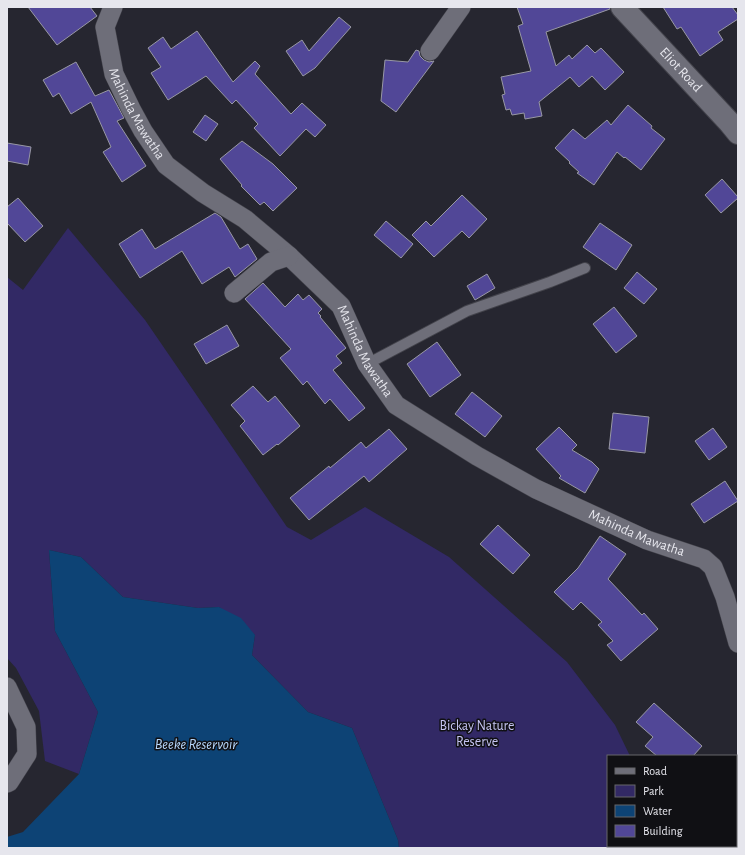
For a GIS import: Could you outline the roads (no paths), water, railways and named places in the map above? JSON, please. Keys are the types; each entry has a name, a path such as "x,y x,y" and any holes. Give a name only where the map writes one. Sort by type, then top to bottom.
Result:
{"street":[{"name":"Mahinda Mawatha","path":"113,7 105,27 114,74 130,109 166,165 203,193 245,219 289,256 341,306 367,364 396,405 477,456 536,489 647,540 704,559 713,567 726,597 738,643"},
{"path":"430,51 461,7"},
{"name":"Eliot Road","path":"622,7 729,122 738,134"},
{"path":"234,293 271,262 289,256"},
{"path":"7,687 26,727 28,754 7,783"}],"lane":[{"path":"367,364 467,311 585,268"}],"water":[{"name":"Beeke Reservoir","path":"49,550 81,557 123,597 198,608 219,607 241,618 255,635 252,655 308,712 352,728 398,840 399,848 7,848 7,837 23,832 79,774 98,712 55,631"}],"park label":[{"name":"Bickay Nature Reserve","path":"477,734"}]}
